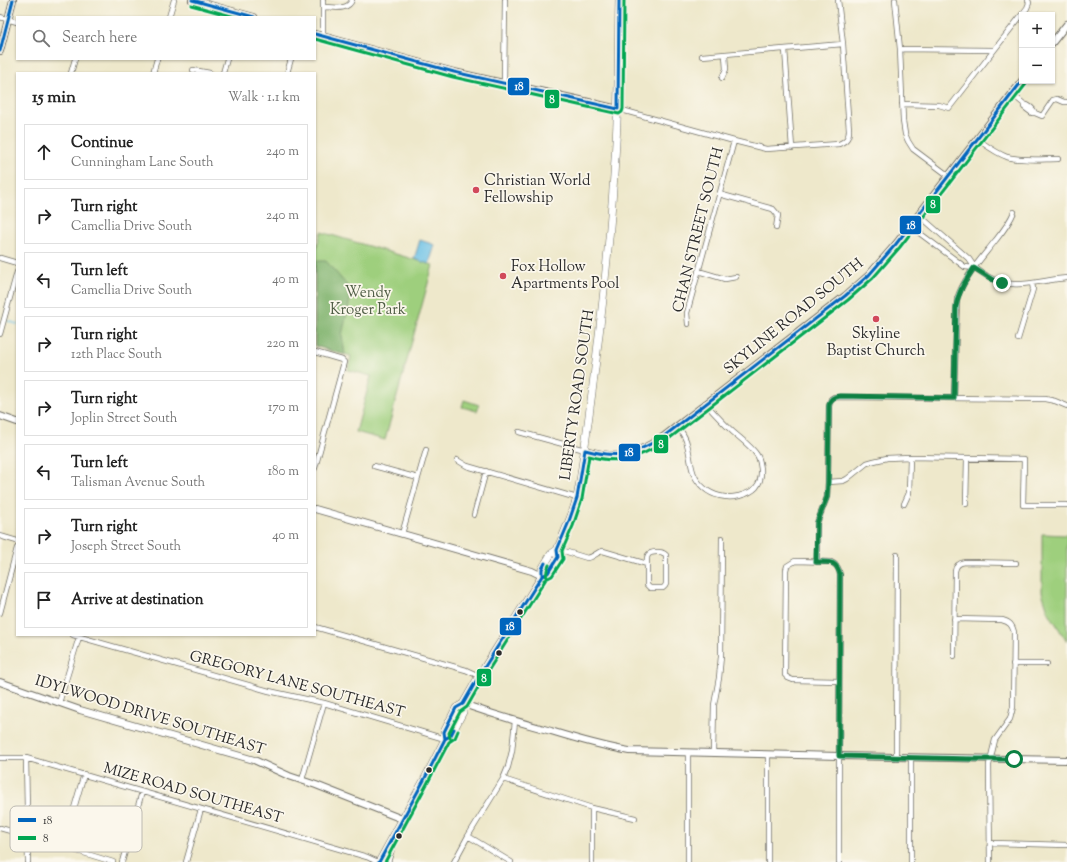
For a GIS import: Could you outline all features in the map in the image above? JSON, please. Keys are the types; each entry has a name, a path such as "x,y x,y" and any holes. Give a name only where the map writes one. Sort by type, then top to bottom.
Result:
{"main road":[{"name":"LIBERTY ROAD SOUTH","path":"379,862 445,739 444,732 456,708 463,704 542,576 542,569 550,554 557,550 577,498 595,377 606,282 618,109 618,0"}],"street":[{"path":"0,51 14,0"},
{"path":"169,16 174,0"},
{"path":"192,0 239,15"},
{"path":"323,0 323,36"},
{"path":"323,7 345,7 349,6 352,0"},
{"path":"504,83 505,0"},
{"path":"316,34 454,72 618,109 766,149 792,148 839,144 845,142 847,139 849,130 843,44 838,0"},
{"path":"895,0 900,49 904,128 908,141 913,148 949,176"},
{"path":"902,104 940,105 949,108 1027,8 1029,3 1028,0"},
{"path":"0,17 16,22"},
{"path":"1055,39 1067,24"},
{"path":"702,56 843,44"},
{"path":"785,49 792,148"},
{"path":"900,49 994,50"},
{"path":"722,78 726,69 725,55"},
{"path":"71,72 75,60"},
{"path":"153,72 156,60"},
{"path":"223,72 226,60"},
{"path":"287,72 291,60"},
{"path":"193,70 204,72"},
{"name":"SKYLINE ROAD SOUTH","path":"585,450 597,454 613,456 630,454 646,447 663,437 705,403 839,301 882,261 1020,84"},
{"path":"1012,94 1032,113 1042,116 1055,99 1057,98 1067,102"},
{"path":"977,139 998,153 1008,157 1018,159 1058,159"},
{"name":"CHAN STREET SOUTH","path":"688,324 687,313 734,141"},
{"path":"719,194 773,209 778,215 776,228"},
{"path":"954,398 957,299 962,287 974,268 1010,222 1014,212"},
{"path":"919,215 970,259 974,268"},
{"path":"910,226 965,266 974,268 993,280 1002,283 1010,285 1067,278"},
{"path":"0,258 16,263"},
{"path":"698,271 725,279 736,277"},
{"path":"0,334 16,276"},
{"path":"1018,339 1033,289 1032,283"},
{"path":"316,352 344,361 316,464"},
{"path":"816,562 817,523 827,497 829,406 831,399 834,397 1045,399 1056,401 1067,406"},
{"path":"677,425 687,443 691,466 695,478 704,488 712,493 733,498 750,493 759,484 762,476 758,456 722,422 705,403"},
{"path":"0,416 16,422"},
{"path":"519,432 585,450"},
{"path":"402,534 426,450"},
{"path":"904,504 909,493 910,457"},
{"path":"828,482 843,481 867,464 886,458 1024,459 1023,505 1067,505"},
{"path":"966,504 967,458"},
{"path":"457,460 467,466 577,498"},
{"path":"374,466 418,478"},
{"path":"474,515 486,471"},
{"path":"316,509 532,571 542,576"},
{"path":"0,536 16,541"},
{"path":"713,753 714,705 721,656 722,538"},
{"path":"557,550 587,558 603,551 647,564"},
{"path":"0,613 16,552"},
{"path":"651,552 665,553 666,584 663,588 648,587 647,564 647,556 651,552"},
{"path":"896,758 897,555"},
{"path":"839,681 793,680 788,678 785,674 786,570 787,566 795,562 831,562 835,564 840,575 839,862"},
{"path":"954,656 956,566 964,562 1016,562"},
{"path":"954,620 1002,620 1010,623 1014,632 1012,713 1010,719 995,740 989,765 990,862"},
{"path":"316,627 466,670 479,676"},
{"name":"GREGORY LANE SOUTHEAST","path":"76,636 445,739"},
{"path":"59,703 79,637"},
{"path":"1013,664 1047,664"},
{"name":"IDYLWOOD DRIVE SOUTHEAST","path":"0,682 59,703 120,722 254,760 285,774 402,819"},
{"path":"302,780 324,704"},
{"path":"463,704 515,721 579,739 618,749 640,752 896,758 1067,760"},
{"path":"454,862 503,779 512,751 515,721"},
{"path":"688,753 688,862"},
{"path":"768,755 768,862"},
{"name":"MIZE ROAD SOUTHEAST","path":"0,758 26,758 367,857 379,862"},
{"path":"26,758 27,806"},
{"path":"911,758 911,862"},
{"path":"74,806 84,774"},
{"path":"503,779 592,808 635,818"},
{"path":"138,806 142,792"},
{"path":"592,808 592,862"},
{"path":"186,862 201,809"},
{"path":"0,828 10,831"},
{"path":"468,836 511,862"},
{"path":"388,862 393,846 393,837"},
{"path":"990,843 1067,845"},
{"path":"28,852 28,862"},
{"path":"81,852 113,862"},
{"path":"122,862 125,852"}],"green space":[{"name":"Wendy Kroger Park","path":"321,232 433,265 385,440 356,432 371,376 348,370 351,356 316,346 316,250"},
{"path":"316,261 326,261 352,291 342,335 345,355 316,346"},
{"path":"464,400 479,405 477,411 462,407"},
{"path":"1042,534 1067,535 1067,642 1048,611 1042,592"}],"water":[{"path":"420,240 435,245 429,264 414,259"}],"waterway":[{"path":"8,321 16,324"}],"transit line":[{"name":"18","path":"0,51 13,0"},
{"name":"18","path":"192,0 250,16"},
{"name":"18","path":"316,34 454,72 618,109 619,0"},
{"name":"8","path":"316,39 453,77 619,114 623,109 624,0"},
{"name":"8","path":"191,5 231,16"},
{"name":"18","path":"542,576 548,573 558,557 557,550 577,498 585,450 617,455 626,454 643,448 663,437 845,296 869,275 896,244 1020,84"},
{"name":"8","path":"544,580 552,576 563,559 562,551 573,526 582,499 589,456 600,459 620,460 638,456 666,441 848,300 873,278 900,247 1026,84"},
{"name":"18","path":"445,739 444,732 456,708 463,704 542,576 542,569 545,563"},
{"name":"8","path":"450,738 449,733 460,712 467,707 546,579 549,565"},
{"name":"18","path":"379,862 445,739 451,735 454,729"},
{"name":"8","path":"385,862 449,742 455,738 458,731"}],"place":[{"name":"Christian World Fellowship","path":"476,190"},
{"name":"Fox Hollow Apartments Pool","path":"503,276"},
{"name":"Skyline Baptist Church","path":"876,319"}],"route":[{"path":"1002,283 993,280 974,268 959,293 956,307 954,398 840,396 831,399 829,406 827,497 817,523 816,562 831,562 835,564 838,566 840,575 839,756 1014,759"}]}
